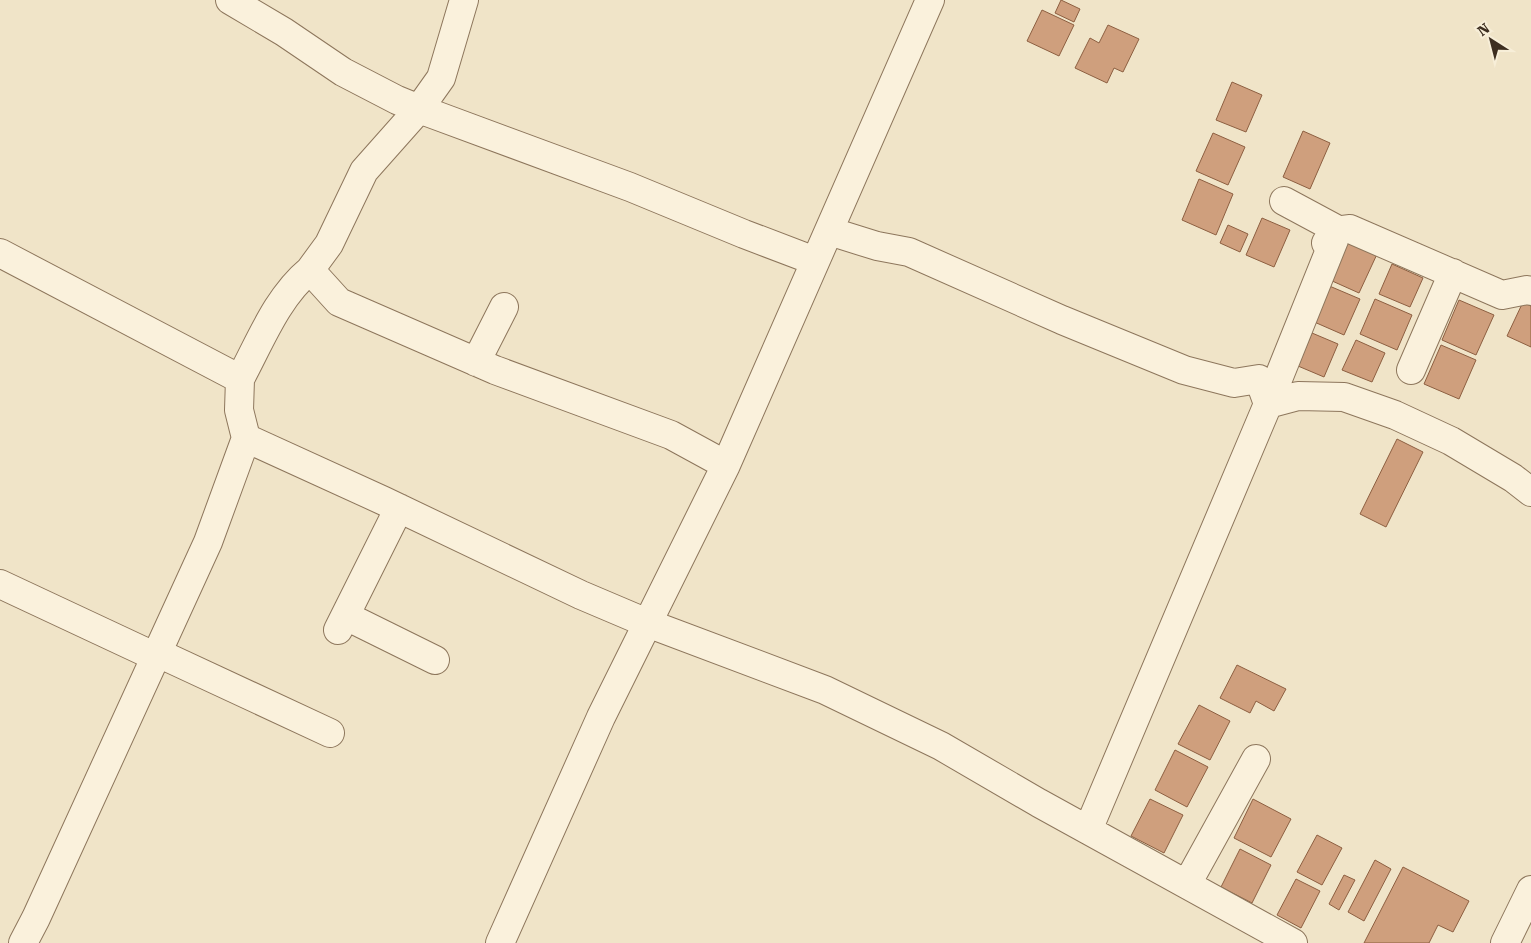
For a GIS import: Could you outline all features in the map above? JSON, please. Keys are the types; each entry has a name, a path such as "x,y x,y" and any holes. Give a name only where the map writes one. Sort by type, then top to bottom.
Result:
{"street":[{"path":"230,0 284,32 343,72 397,100 630,187 816,261"},
{"path":"23,943 208,542 246,438 239,410 240,379 277,310 298,280 310,270 329,244 364,171 419,109 441,78 464,0"},
{"path":"500,943 601,717 726,465 930,0"},
{"path":"1284,201 1338,230 1350,229 1502,295 1527,290 1531,291"},
{"path":"829,231 877,246 909,252 1062,320 1184,370 1234,383 1259,379 1276,369 1320,256 1328,239 1338,230"},
{"path":"1088,830 1268,404 1338,230"},
{"path":"0,254 240,379"},
{"path":"310,270 339,302 495,370 671,435 726,465"},
{"path":"1411,370 1453,273"},
{"path":"476,362 504,307"},
{"path":"1259,379 1268,404"},
{"path":"1268,404 1298,396 1344,397 1395,415 1451,441 1513,478 1531,492"},
{"path":"246,438 399,508 581,595 647,623 826,690 941,746 1088,830 1293,943"},
{"path":"399,508 342,623 435,660"},
{"path":"0,584 330,733"},
{"path":"1187,884 1256,759"},
{"path":"1505,943 1531,890"}],"building":[{"path":"1061,0 1080,9 1074,22 1055,13"},
{"path":"1042,10 1074,25 1059,56 1027,41"},
{"path":"1108,25 1139,39 1123,72 1114,68 1107,83 1075,68 1090,38 1099,43"},
{"path":"1232,82 1262,95 1246,132 1216,120"},
{"path":"1303,131 1330,143 1310,189 1283,177"},
{"path":"1213,133 1245,147 1228,185 1196,171"},
{"path":"1199,179 1233,194 1216,235 1182,220"},
{"path":"1262,218 1290,230 1274,267 1246,255"},
{"path":"1228,225 1248,234 1240,252 1220,243"},
{"path":"1348,239 1378,252 1359,293 1330,280"},
{"path":"1392,264 1423,278 1410,307 1379,294"},
{"path":"1327,285 1360,299 1344,335 1312,321"},
{"path":"1375,299 1412,315 1397,350 1360,334"},
{"path":"1459,300 1494,315 1476,355 1442,340"},
{"path":"1523,302 1531,306 1531,347 1507,336"},
{"path":"1312,333 1338,344 1324,377 1298,366"},
{"path":"1356,340 1385,353 1372,382 1342,370"},
{"path":"1441,345 1476,360 1459,399 1424,384"},
{"path":"1397,439 1423,452 1386,527 1360,514"},
{"path":"1237,665 1286,689 1274,711 1256,701 1250,713 1220,698"},
{"path":"1199,705 1230,721 1210,760 1178,744"},
{"path":"1175,750 1208,767 1187,807 1155,790"},
{"path":"1150,799 1183,815 1164,853 1131,836"},
{"path":"1253,799 1291,819 1271,857 1234,838"},
{"path":"1317,835 1342,848 1322,885 1297,872"},
{"path":"1240,849 1271,865 1252,903 1221,887"},
{"path":"1375,860 1391,869 1364,921 1348,912"},
{"path":"1403,867 1469,901 1453,932 1438,925 1429,943 1364,943"},
{"path":"1344,875 1355,880 1339,910 1329,904"},
{"path":"1296,879 1320,891 1301,928 1277,915"}]}
